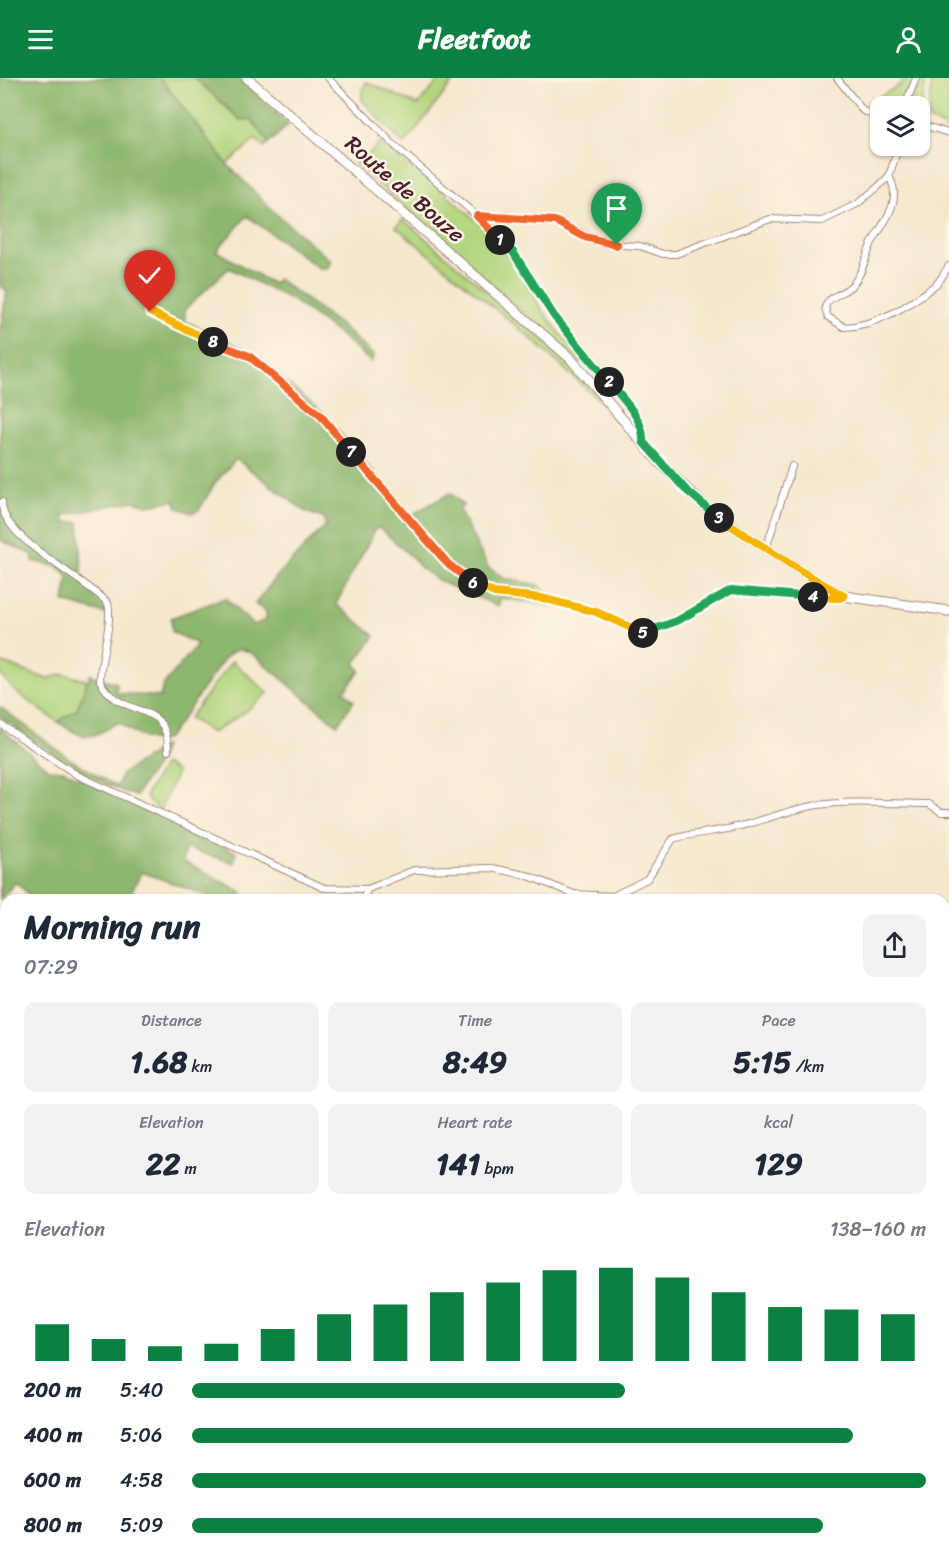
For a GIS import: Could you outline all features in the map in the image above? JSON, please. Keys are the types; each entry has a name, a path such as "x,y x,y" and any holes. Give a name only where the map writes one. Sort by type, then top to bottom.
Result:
{"main road":[{"name":"Route de Bouze","path":"247,78 570,358 685,489 714,515 844,596 949,611"}],"street":[{"path":"328,78 395,146 477,216 513,252 554,316 624,401 643,430 643,442"},
{"path":"837,78 863,111 870,113"},
{"path":"909,96 916,78"},
{"path":"930,127 949,133"},
{"path":"477,216 555,221 605,244 640,246 668,255 680,253 777,218 822,221 856,204 889,177 896,156"},
{"path":"889,177 894,191 891,210 873,241 856,280 828,302 826,308 828,317 834,323 844,327 871,321 909,305 937,285 949,266"},
{"path":"150,312 187,331 249,356 320,415 449,565 472,583 494,593 542,598 596,612 642,634 677,621 731,590 840,598 844,596"},
{"path":"766,549 792,466"},
{"path":"2,502 2,509 9,523 32,546 108,603 110,618 103,644 100,681 112,697 160,720 168,737 168,752"},
{"path":"0,724 77,775 324,888 368,889 414,870 492,868 526,875 574,894"},
{"path":"622,894 647,879 673,839 679,837 696,836 747,825 815,805 837,803 929,804 941,812 949,813"},
{"path":"365,894 368,889"}],"green space":[{"path":"0,78 160,78 227,164 275,213 331,261 327,269 319,268 247,216 216,251 273,284 278,279 340,325 374,356 371,362 344,338 292,300 229,268 185,309 185,321 250,352 323,413 410,516 450,493 463,505 459,510 488,567 505,579 539,585 552,597 551,606 501,598 498,606 453,587 430,575 380,528 376,528 336,604 375,636 355,663 360,671 344,691 354,701 337,725 250,652 239,649 228,655 221,663 176,728 164,740 145,738 118,722 88,736 76,733 58,722 77,709 90,675 117,683 116,693 160,697 163,685 198,644 172,632 171,618 225,598 253,625 266,620 266,612 255,604 278,575 326,525 323,518 306,512 236,459 215,483 199,510 192,513 178,508 175,500 148,505 134,501 64,515 65,522 79,522 83,585 105,602 106,614 64,602 68,577 58,567 33,561 33,555 0,540 0,329 7,291 0,286"},
{"path":"160,78 195,78 241,120 251,119 269,143 264,148 256,139 227,164"},
{"path":"195,78 238,78 289,124 269,143 251,119 241,120"},
{"path":"441,78 456,78 404,145 362,100 362,90 367,82 418,105"},
{"path":"903,78 908,78 909,89 905,96 881,96 901,84"},
{"path":"922,78 926,78 923,96 914,96"},
{"path":"932,78 949,78 949,130 930,120"},
{"path":"870,102 870,111 866,110 867,104"},
{"path":"380,143 438,187 481,225 514,263 540,307 561,335 585,359 581,363 355,163 356,159 360,162"},
{"path":"403,219 564,358 620,419 616,422 600,401 526,334 396,227"},
{"path":"232,661 268,693 242,714 212,733 189,718"},
{"path":"0,662 47,679 63,674 87,680 77,709 58,722 15,691 0,674"},
{"path":"0,707 70,759 117,787 122,774 164,746 159,760 136,796 99,781 48,751 0,717"},
{"path":"0,728 48,769 63,770 236,852 234,863 186,848 183,861 242,892 242,894 202,894 142,872 130,894 28,894 16,882 5,894 0,894"},
{"path":"164,764 177,772 160,810 150,803 146,795"}],"route":[{"path":"150,312 187,331 249,356 320,415 449,565 472,583 494,593 542,598 596,612 618,620 642,634 677,621 731,590 747,593 840,598 844,596 742,534 714,515 685,489 643,442 644,434 638,420 554,316 513,252 477,216 555,221 585,237 605,244 617,245"}]}
